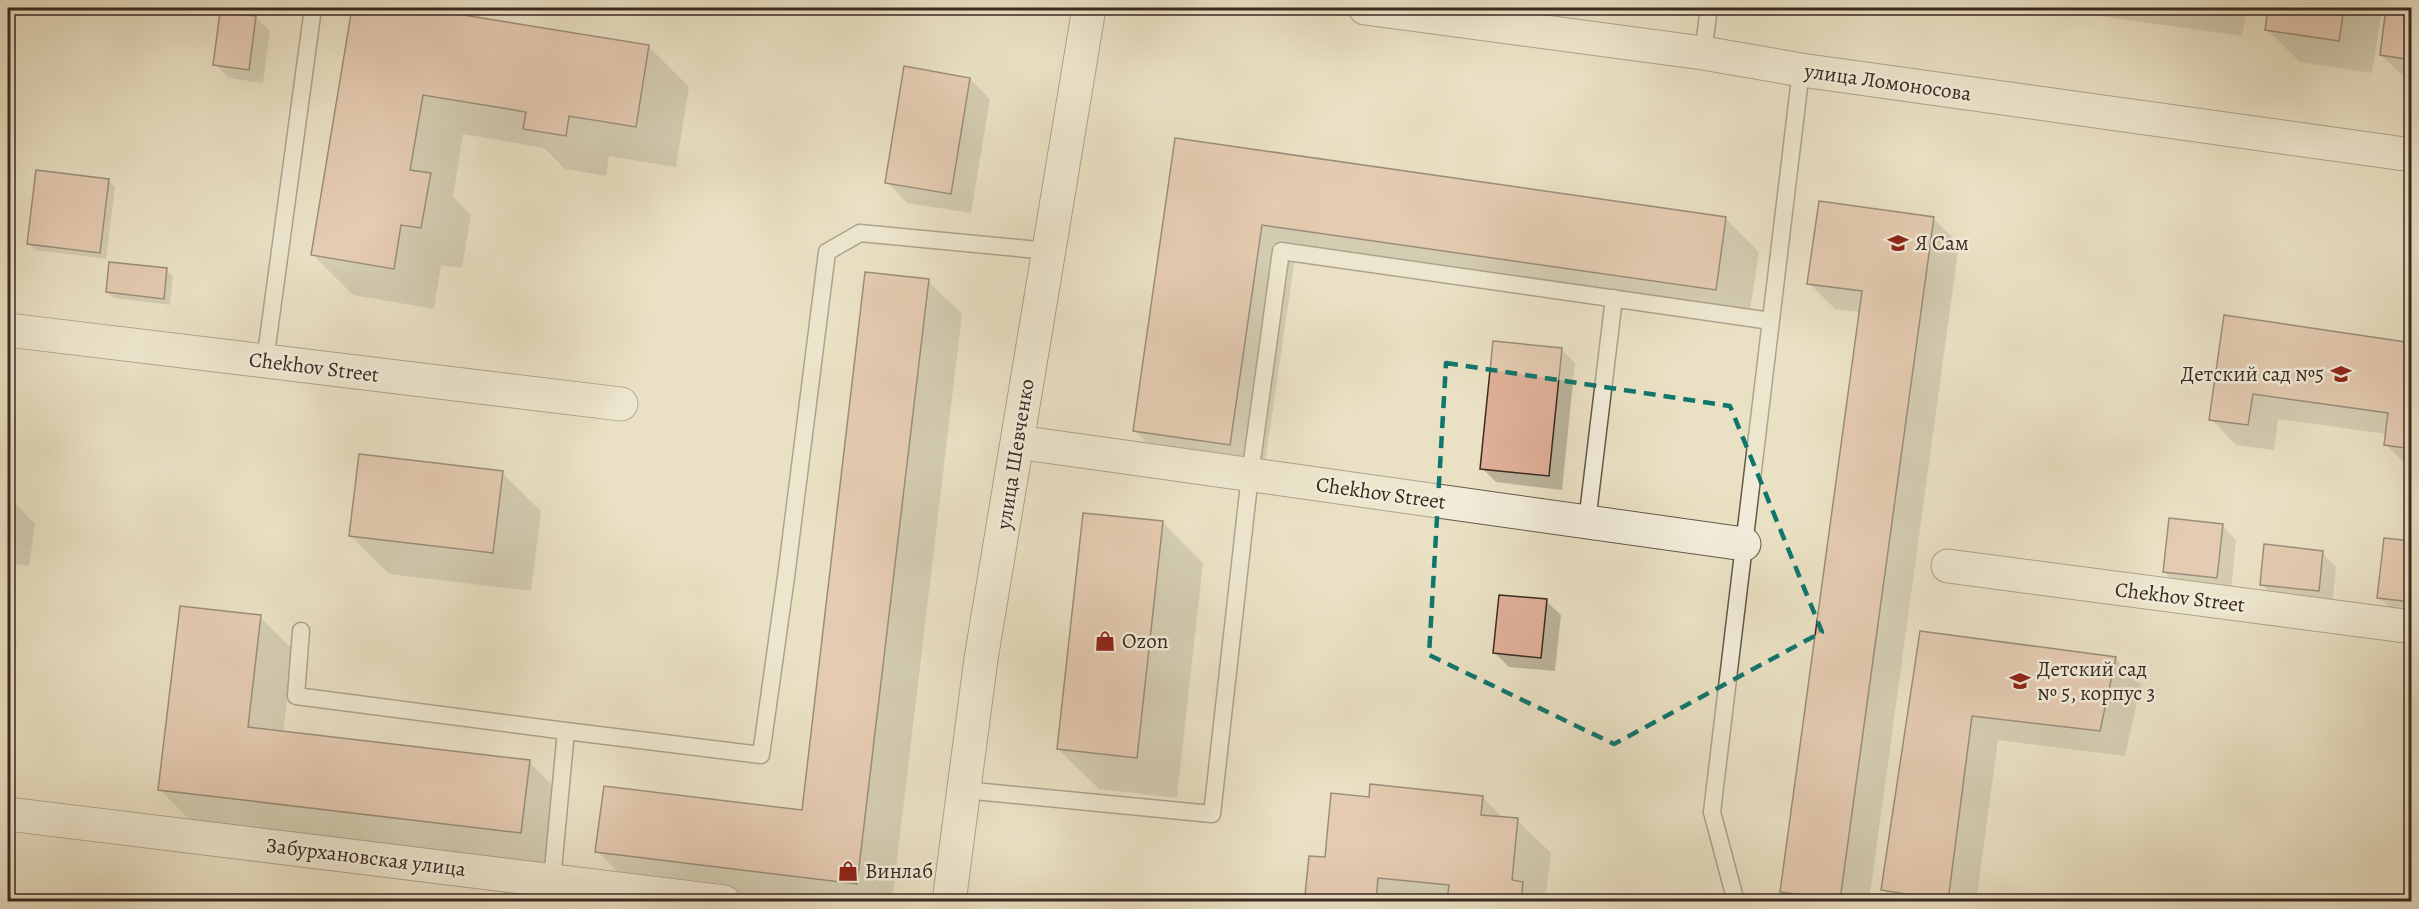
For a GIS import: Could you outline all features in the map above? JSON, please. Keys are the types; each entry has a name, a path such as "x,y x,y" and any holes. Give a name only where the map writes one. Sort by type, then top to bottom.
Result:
{"street":[{"name":"улица Шевченко","path":"949,902 981,659 1089,8"},
{"name":"улица Ломоносова","path":"1365,8 1703,53 1801,69 2412,155"},
{"name":"Chekhov Street","path":"8,330 621,404"},
{"name":"Chekhov Street","path":"1018,441 1744,544"},
{"name":"Chekhov Street","path":"1948,567 2412,627"},
{"name":"Забурхановская улица","path":"8,814 724,902"}],"lane":[{"path":"265,361 313,8"},
{"path":"1703,53 1709,8"},
{"path":"1736,902 1712,812 1801,69"},
{"path":"301,631 296,696 761,756 827,252 860,233 1049,251"},
{"path":"964,790 1212,814 1250,475 1281,251 1771,321"},
{"path":"1587,522 1614,298"},
{"path":"552,880 566,731"}],"highlighted area":[{"path":"1446,363 1730,406 1822,632 1614,744 1429,655"}],"building":[{"path":"352,8 420,8 649,45 636,127 569,116 566,136 523,129 526,112 423,95 410,170 431,173 421,228 401,225 394,269 311,255"},
{"path":"2268,8 2344,8 2339,41 2265,30"},
{"path":"2386,8 2412,8 2412,60 2380,55"},
{"path":"220,12 256,16 249,70 213,65"},
{"path":"904,66 970,78 951,194 885,183"},
{"path":"1175,138 1726,217 1716,290 1262,225 1230,445 1133,431"},
{"path":"36,170 109,179 100,253 27,244"},
{"path":"1819,201 1934,217 1840,900 1780,892 1862,291 1807,284"},
{"path":"109,262 167,268 164,299 106,292"},
{"path":"865,272 929,279 857,884 595,852 604,786 802,810"},
{"path":"2224,315 2412,343 2412,449 2384,445 2388,413 2253,394 2248,425 2209,420"},
{"path":"1493,341 1562,348 1549,476 1480,469"},
{"path":"359,454 503,471 493,553 349,536"},
{"path":"1083,513 1163,521 1137,758 1057,749"},
{"path":"2169,518 2223,524 2217,578 2163,572"},
{"path":"2384,538 2412,541 2412,602 2377,598"},
{"path":"2264,544 2323,551 2319,591 2260,585"},
{"path":"1499,595 1547,599 1541,658 1493,653"},
{"path":"180,606 261,615 248,727 530,760 521,833 158,790"},
{"path":"1920,631 2116,657 2100,731 1972,716 1948,901 1881,890"},
{"path":"1370,784 1483,796 1481,815 1518,818 1512,880 1523,882 1521,902 1447,902 1449,885 1378,878 1376,902 1305,895 1309,856 1325,857 1331,793 1369,797"}],"place":[{"name":"Я Сам","path":"1898,243"},
{"name":"Детский сад №5","path":"2341,374"},
{"name":"Ozon","path":"1105,641"},
{"name":"Детский сад № 5, корпус 3","path":"2020,681"},
{"name":"Винлаб","path":"848,871"}]}
